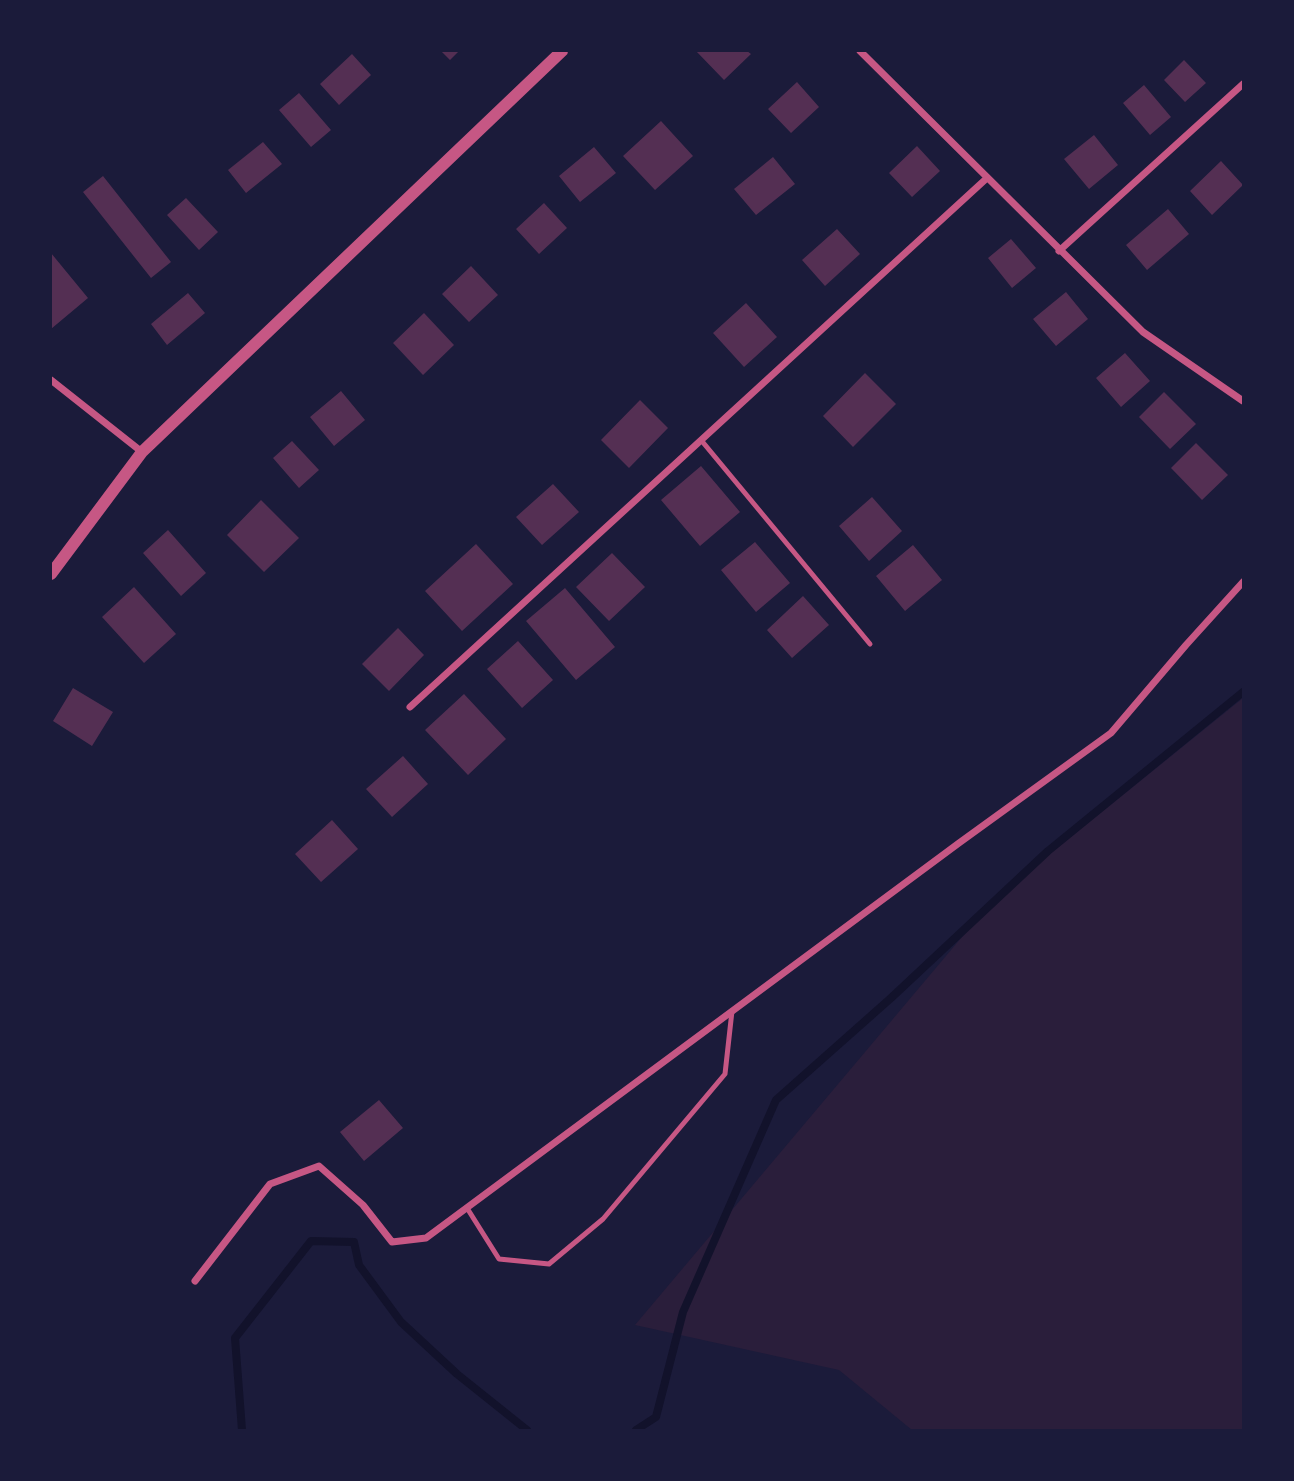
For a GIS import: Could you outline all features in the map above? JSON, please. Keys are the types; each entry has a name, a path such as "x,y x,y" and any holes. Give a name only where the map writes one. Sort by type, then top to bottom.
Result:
{"street":[{"path":"51,574 142,452 562,51"},
{"path":"860,51 1143,332 1243,401"},
{"path":"1059,251 1243,84"},
{"path":"410,707 987,178"},
{"path":"51,380 142,452"},
{"path":"195,1282 270,1184 319,1166 363,1205 392,1242 426,1238 959,842 1111,733 1243,582"}],"lane":[{"path":"701,440 870,644"},
{"path":"467,1208 499,1259 549,1264 603,1219 725,1074 732,1011"}],"shaded area":[{"path":"1243,698 1243,1430 912,1430 839,1370 635,1325 994,899"}],"building":[{"path":"441,51 459,51 450,60"},
{"path":"696,51 747,51 751,54 724,80"},
{"path":"352,54 371,75 339,105 320,84"},
{"path":"1184,60 1206,83 1185,102 1164,80"},
{"path":"797,82 819,107 791,133 768,109"},
{"path":"1144,85 1171,117 1150,135 1123,103"},
{"path":"299,93 331,130 311,147 279,110"},
{"path":"661,121 693,156 655,190 623,156"},
{"path":"1094,135 1118,165 1089,189 1064,159"},
{"path":"263,142 282,164 246,193 228,170"},
{"path":"917,146 940,171 912,197 889,173"},
{"path":"594,147 616,173 580,202 559,176"},
{"path":"773,157 795,184 756,215 734,189"},
{"path":"1221,161 1243,185 1212,215 1190,191"},
{"path":"103,176 171,262 151,278 83,192"},
{"path":"186,198 218,232 199,250 167,215"},
{"path":"544,203 567,228 539,254 516,229"},
{"path":"1168,209 1189,234 1147,270 1126,245"},
{"path":"837,229 860,254 825,286 802,260"},
{"path":"1011,239 1036,268 1012,288 988,258"},
{"path":"51,253 88,298 51,329"},
{"path":"471,266 498,295 469,322 442,294"},
{"path":"1066,292 1088,319 1056,346 1033,319"},
{"path":"188,293 205,313 167,345 151,324"},
{"path":"746,303 777,337 744,367 713,333"},
{"path":"424,313 454,345 423,375 393,343"},
{"path":"1125,353 1150,381 1121,407 1096,378"},
{"path":"865,373 896,404 853,447 823,416"},
{"path":"341,391 365,420 334,446 310,417"},
{"path":"1164,392 1196,424 1170,449 1139,417"},
{"path":"640,400 668,428 629,468 601,440"},
{"path":"292,441 319,470 299,488 273,458"},
{"path":"1196,443 1228,475 1202,500 1171,468"},
{"path":"701,466 740,512 700,546 661,500"},
{"path":"553,484 579,512 542,545 516,517"},
{"path":"872,497 902,531 869,561 839,526"},
{"path":"261,500 299,538 264,572 227,535"},
{"path":"168,530 206,573 181,596 143,553"},
{"path":"755,542 790,583 756,612 721,570"},
{"path":"476,544 513,584 462,631 425,591"},
{"path":"913,545 942,580 905,611 876,576"},
{"path":"612,553 645,587 609,621 576,587"},
{"path":"134,587 176,634 144,663 102,617"},
{"path":"565,588 615,647 576,680 526,621"},
{"path":"803,596 829,625 792,658 767,630"},
{"path":"398,628 424,655 389,691 362,664"},
{"path":"518,641 553,680 522,708 487,669"},
{"path":"73,688 113,712 92,746 53,721"},
{"path":"464,694 506,739 468,775 425,730"},
{"path":"403,756 428,784 392,817 366,789"},
{"path":"332,820 358,849 321,882 295,854"},
{"path":"379,1100 403,1128 364,1161 340,1132"}],"waterway":[{"path":"636,1430 656,1417 683,1312 776,1100 891,998 1048,851 1243,692"},
{"path":"242,1430 235,1338 311,1241 354,1242 359,1265 401,1322 457,1374 527,1430"}]}
